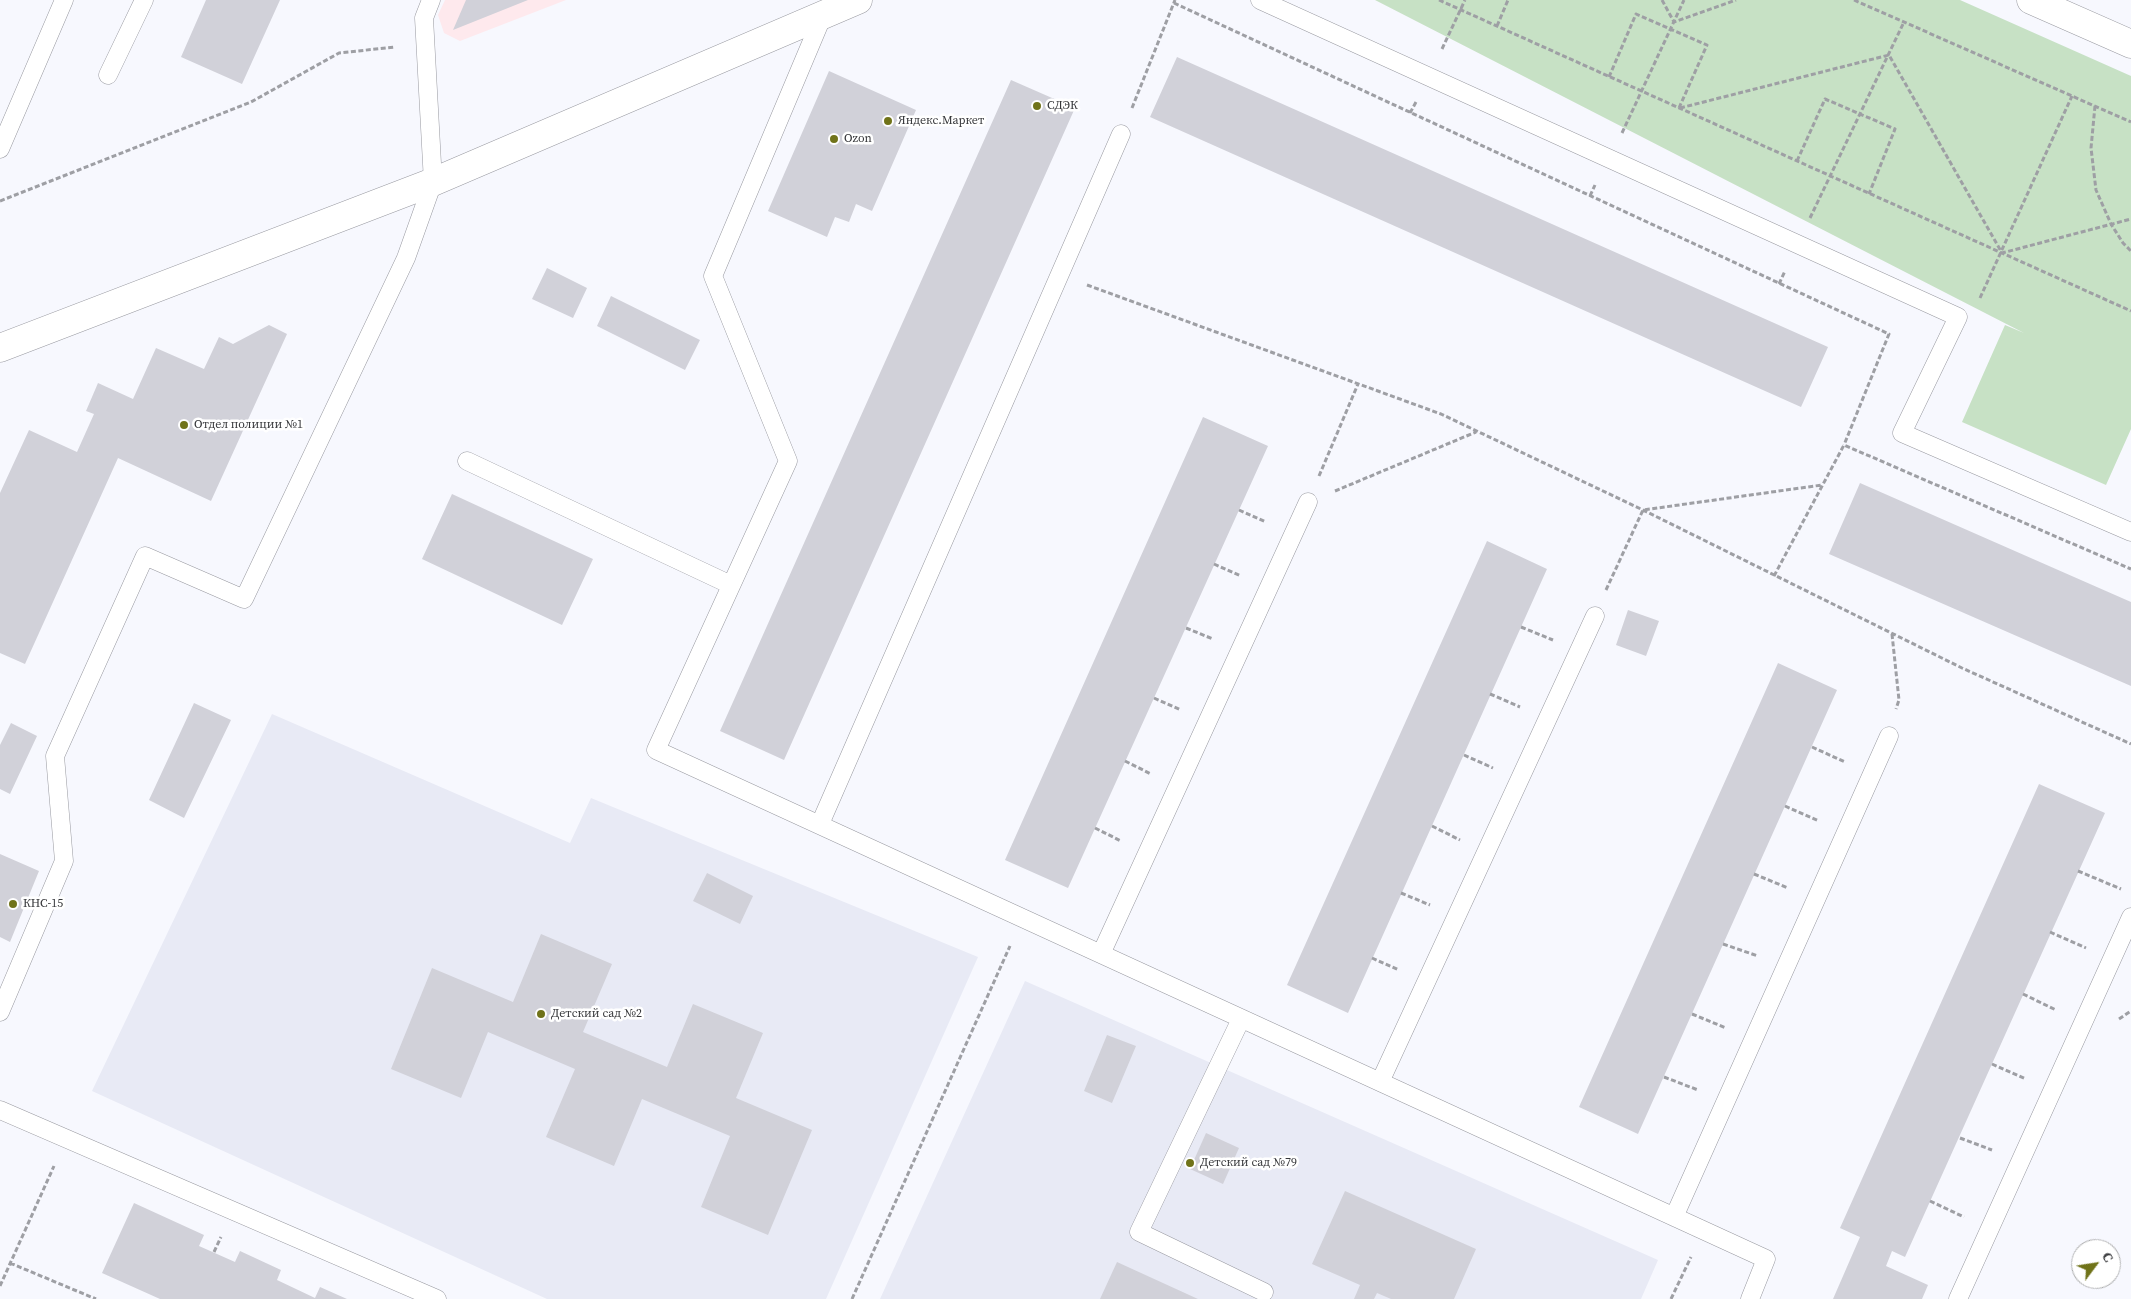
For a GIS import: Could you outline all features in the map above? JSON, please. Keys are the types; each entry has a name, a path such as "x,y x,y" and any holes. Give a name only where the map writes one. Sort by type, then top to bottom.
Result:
{"street":[{"path":"0,348 433,182 858,0"},
{"path":"2031,0 2068,8 2131,44"}],"lane":[{"path":"0,149 64,0"},
{"path":"108,75 144,0"},
{"path":"0,1012 64,861 55,756 145,556 244,599 406,258 433,182 424,18 431,0"},
{"path":"1260,0 1958,317 1902,433 2131,532"},
{"path":"823,15 713,276 788,461 656,750 1766,1259 1750,1299"},
{"path":"820,824 1121,134"},
{"path":"467,461 731,584"},
{"path":"1101,954 1308,502"},
{"path":"1380,1082 1595,616"},
{"path":"1674,1217 1889,736"},
{"path":"1958,1299 2131,917"},
{"path":"1242,1019 1139,1232 1264,1292"},
{"path":"0,1110 437,1299"}],"path":[{"path":"1439,0 2131,311"},
{"path":"1429,77 1465,0"},
{"path":"1497,26 1508,0"},
{"path":"1662,0 1674,22"},
{"path":"1609,159 1684,0"},
{"path":"1674,22 1736,0"},
{"path":"1854,0 2131,122"},
{"path":"1121,134 1175,2 1888,334 1844,445 1774,576"},
{"path":"1609,77 1636,14 1707,45 1679,108"},
{"path":"1798,245 1904,22"},
{"path":"0,201 251,102 339,53 425,44"},
{"path":"1679,108 1888,55"},
{"path":"1888,55 2002,253"},
{"path":"1977,306 2072,96"},
{"path":"1797,161 1825,99 1895,129 1870,194"},
{"path":"2096,106 2091,148 2096,190 2111,224 2123,243 2131,251"},
{"path":"2002,253 2131,219"},
{"path":"1060,275 1441,414 1643,510 1962,668 2131,744"},
{"path":"1308,502 1358,384"},
{"path":"1308,502 1477,431"},
{"path":"1844,445 2131,569"},
{"path":"1643,510 1823,485"},
{"path":"1595,616 1643,510"},
{"path":"1889,736 1898,700 1892,634"},
{"path":"1812,747 1872,774"},
{"path":"1785,806 1846,833"},
{"path":"2078,871 2122,889"},
{"path":"1754,874 1816,900"},
{"path":"852,1299 1023,918"},
{"path":"2050,932 2112,959"},
{"path":"1723,944 1786,967"},
{"path":"2023,994 2083,1022"},
{"path":"1692,1014 1753,1040"},
{"path":"1992,1064 2052,1091"},
{"path":"1664,1076 1726,1102"},
{"path":"0,1286 66,1138"},
{"path":"1930,1201 1989,1230"},
{"path":"1671,1299 1703,1231"},
{"path":"10,1263 96,1299"}],"shaded area":[{"path":"445,0 566,0 460,41 444,33 438,15"},
{"name":"Детский сад №2","path":"272,714 570,843 591,798 978,957 826,1299 547,1299 92,1091"},
{"name":"Детский сад №79","path":"1025,981 1658,1260 1641,1299 880,1299"}],"green space":[{"path":"1375,0 1960,0 2131,76 2131,429 2106,485 1962,422 2005,325 2024,333"}],"building":[{"path":"206,0 280,0 242,84 181,57"},
{"path":"466,0 528,0 453,30"},
{"path":"1177,57 1828,347 1801,407 1150,117"},
{"path":"829,71 916,110 872,211 856,204 849,222 835,217 827,237 768,211"},
{"path":"1011,80 1075,108 784,760 720,731"},
{"path":"547,268 587,288 573,318 532,299"},
{"path":"611,296 700,340 685,370 597,326"},
{"path":"269,325 287,334 211,501 118,458 25,664 0,653 0,493 29,430 77,452 94,414 86,411 98,383 133,399 156,348 204,369 219,337 233,344"},
{"path":"1203,417 1268,446 1068,888 1005,860"},
{"path":"1860,483 2131,602 2131,686 1829,554"},
{"path":"452,494 593,559 562,625 422,559"},
{"path":"1487,541 1547,569 1348,1013 1287,985"},
{"path":"1628,610 1659,621 1646,656 1616,645"},
{"path":"1778,663 1837,690 1638,1134 1579,1107"},
{"path":"194,703 231,720 184,818 149,800"},
{"path":"11,723 37,736 10,794 0,789 0,745"},
{"path":"2039,784 2105,813 1905,1257 1892,1251 1886,1266 1928,1285 1922,1299 1833,1299 1860,1237 1840,1228"},
{"name":"КНС-15","path":"0,854 39,871 10,942 0,937"},
{"path":"707,873 753,896 740,924 693,901"},
{"path":"541,934 612,964 583,1032 667,1067 693,1004 763,1033 736,1098 812,1130 768,1235 701,1207 730,1136 642,1099 614,1166 546,1137 575,1069 488,1032 461,1098 391,1069 432,968 513,1002"},
{"path":"1107,1035 1136,1046 1112,1103 1084,1091"},
{"path":"1206,1133 1239,1148 1223,1184 1190,1169"},
{"path":"1345,1191 1476,1249 1454,1299 1391,1299 1377,1293 1374,1299 1354,1299 1360,1285 1312,1264"},
{"path":"134,1203 204,1235 199,1246 235,1262 240,1251 281,1270 277,1280 315,1298 320,1287 347,1299 160,1299 102,1273"},
{"path":"1117,1262 1198,1299 1100,1299"}],"place":[{"name":"СДЭК","path":"1037,106"},
{"name":"Яндекс.Маркет","path":"888,121"},
{"name":"Ozon","path":"834,139"},
{"name":"Отдел полиции №1","path":"184,425"},
{"name":"КНС-15","path":"13,904"},
{"name":"Детский сад №2","path":"541,1014"},
{"name":"Детский сад №79","path":"1190,1163"}]}
